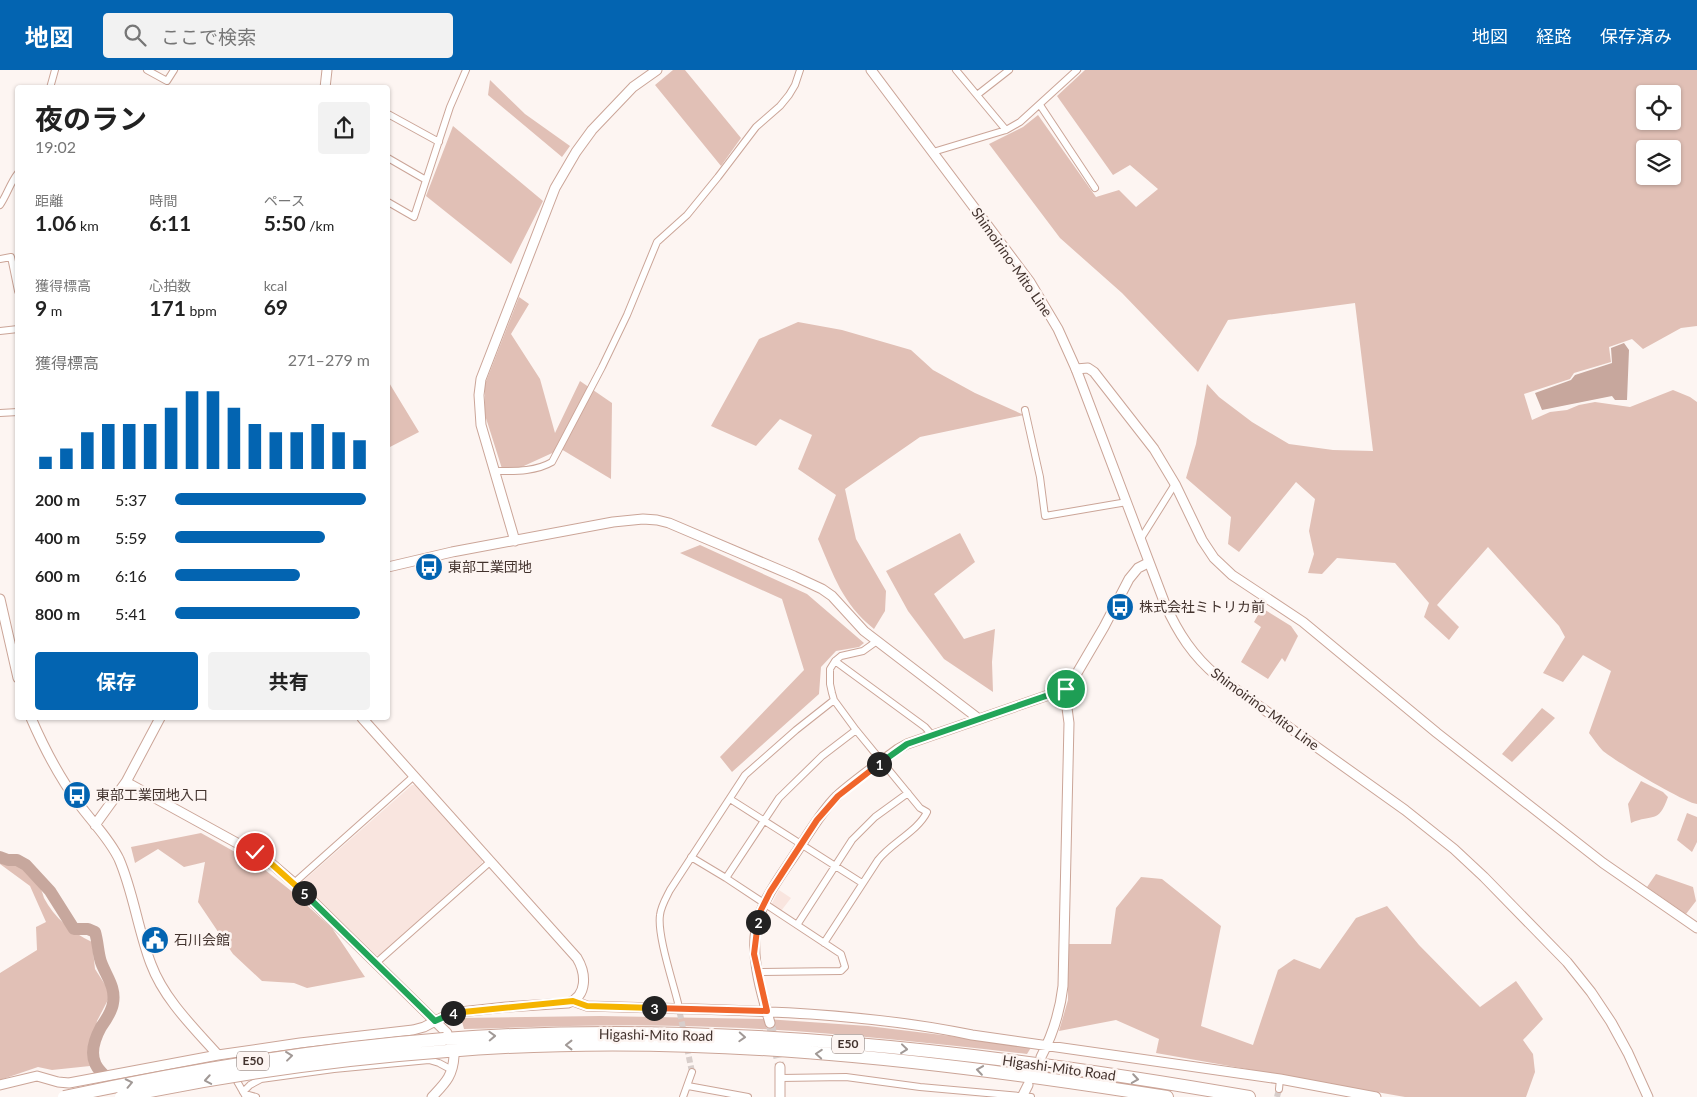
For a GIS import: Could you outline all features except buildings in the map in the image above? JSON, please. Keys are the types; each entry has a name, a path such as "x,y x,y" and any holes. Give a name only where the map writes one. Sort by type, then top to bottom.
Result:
{"highway":[{"name":"Higashi-Mito Road","path":"121,1097 279,1069 370,1058 448,1045 551,1034 632,1033 865,1045 1087,1071 1249,1097"},
{"name":"Higashi-Mito Road","path":"64,1097 145,1080 278,1057 368,1046 448,1045 632,1045 785,1051 953,1066 1167,1097"}],"street":[{"path":"51,85 55,70"},
{"path":"147,70 167,81 174,70"},
{"path":"325,85 327,70"},
{"path":"390,203 414,217 450,107 466,70"},
{"path":"515,541 479,413 479,387 481,379 555,188 576,152 592,130 633,87 657,70"},
{"path":"494,471 534,469 552,462 602,367 627,314 657,242 687,215 718,178 756,126 780,106 795,85 800,70"},
{"name":"Shimoirino-Mito Line","path":"871,70 1030,282 1058,329 1076,369 1127,502 1148,563 1177,629 1188,646 1208,668 1420,821 1484,877 1567,962 1591,992 1611,1022 1628,1053 1648,1097"},
{"path":"956,70 1006,130"},
{"path":"977,96 1009,70"},
{"path":"933,152 1006,130 1020,122 1077,70"},
{"path":"1040,105 1095,188"},
{"path":"390,115 439,142"},
{"path":"390,159 426,180"},
{"path":"0,204 6,197 10,183 15,177"},
{"path":"0,259 12,257 15,274"},
{"path":"0,331 15,330"},
{"path":"1076,369 1088,368 1094,372 1154,450 1175,484 1202,540 1214,558 1232,575 1303,622 1437,734 1569,837 1697,928"},
{"path":"1025,410 1040,477 1045,516 1127,502"},
{"path":"0,413 15,412"},
{"path":"1140,540 1175,484"},
{"path":"390,567 630,520 657,520 698,535 811,583 832,596 858,626 979,719"},
{"path":"770,1023 757,972 754,954 755,935 764,904 776,882 817,820 838,796 907,744 1062,691 1070,685 1133,572 1148,563"},
{"path":"0,599 15,665"},
{"path":"824,943 885,851 923,820 927,812 920,808 834,700 830,669 835,661 841,656 863,651 877,641"},
{"path":"835,661 925,727 932,736"},
{"path":"1041,1057 1059,1014 1063,986 1069,723 1062,691"},
{"path":"678,1003 661,932 660,915 670,890 745,776 796,730 834,700"},
{"path":"32,720 52,763 78,803 107,840 119,859 147,952 170,1000 218,1055 245,1094 256,1097"},
{"path":"95,825 126,782 159,720"},
{"path":"364,720 568,947 582,966 584,976 583,986 579,995 573,1001"},
{"path":"726,878 779,798 822,756 856,730"},
{"path":"294,883 414,776"},
{"path":"126,782 255,852 294,883 435,1021 448,1045 452,1070 448,1080 432,1097"},
{"path":"797,925 852,840 863,827 908,793"},
{"path":"730,799 862,883"},
{"path":"692,857 841,954 845,966 841,971 757,972"},
{"path":"376,963 491,861"},
{"path":"0,1085 37,1076 69,1083 218,1055 413,1030 460,1012 573,1001 587,1006 767,1011 860,1018 1048,1044 1279,1084 1376,1097"},
{"path":"245,1094 250,1085 261,1079 334,1069 429,1060 452,1070"},
{"path":"780,1067 780,1097"},
{"path":"683,1097 692,1072"},
{"path":"781,1078 846,1077 920,1087 1025,1097 1028,1085"},
{"path":"688,1086 748,1097"}],"shaded area":[{"path":"673,70 685,70 741,138 721,166 655,85"},
{"path":"1085,70 1697,70 1697,326 1681,328 1643,349 1632,339 1609,347 1611,362 1574,373 1570,379 1524,394 1532,420 1550,412 1567,410 1579,405 1595,402 1630,407 1673,390 1697,402 1697,804 1679,797 1650,781 1599,747 1589,733 1611,671 1583,655 1563,682 1543,673 1565,637 1559,626 1488,547 1437,605 1459,627 1449,640 1424,617 1429,603 1395,563 1337,558 1322,574 1308,573 1314,554 1309,531 1315,499 1296,482 1239,552 1228,544 1231,517 1186,478 1196,444 1207,384 1219,397 1252,422 1289,444 1333,450 1373,451 1355,303 1228,320 1198,372 1122,293 1060,238 989,144 1023,127 1038,115 1096,197 1119,190 1136,207 1158,189 1130,165 1113,175 1057,96"},
{"path":"490,80 525,114 570,146 562,157 488,95"},
{"path":"453,126 543,201 511,264 426,196"},
{"path":"519,297 529,304 511,334 540,379 555,433 580,381 612,403 611,479 561,449 504,475 485,415 485,384"},
{"path":"798,322 842,330 911,350 933,370 975,393 1024,415 920,437 845,489 856,539 886,591 885,611 874,629 846,599 834,577 818,539 836,495 798,469 812,435 780,419 756,446 711,426 759,339"},
{"path":"1624,343 1629,350 1627,400 1615,400 1612,396 1542,410 1535,393 1571,380 1575,375 1612,363 1611,348"},
{"path":"390,384 419,432 390,447"},
{"path":"960,533 975,562 934,594 964,639 995,629 992,662 993,692 944,659 908,611 886,571"},
{"path":"700,545 807,594 864,643 859,647 836,651 821,667 819,694 732,772 720,757 804,670 782,599 680,553"},
{"path":"1262,608 1291,626 1298,636 1285,662 1282,658 1268,679 1241,662 1261,627 1254,622"},
{"path":"1542,708 1555,718 1512,762 1502,754"},
{"path":"1641,781 1663,792 1668,797 1658,815 1631,823 1628,804"},
{"path":"412,785 418,785 482,858 482,863 380,955 374,956 303,888 302,882"},
{"path":"1687,813 1697,817 1697,842 1692,852 1677,840"},
{"path":"201,833 260,866 290,890 332,928 365,977 307,988 294,983 262,981 233,954 198,902 205,862 184,867 158,849 135,863 131,847"},
{"path":"0,859 20,867 33,876 37,880 48,905 58,918 92,942 95,969 111,994 97,1021 90,1066 52,1070 38,1067 0,1080 0,973 37,950 36,927 46,922 30,886 0,864"},
{"path":"1656,874 1693,887 1696,901 1686,914 1647,887"},
{"path":"1141,877 1162,879 1221,926 1201,1026 1253,1045 1278,970 1294,959 1320,969 1356,918 1387,906 1419,945 1480,1007 1516,981 1543,1019 1523,1040 1533,1054 1535,1072 1526,1097 1405,1097 1156,1053 1159,1039 1116,1020 1059,1031 1068,1000 1068,944 1111,944 1116,908"},
{"path":"779,890 791,898 781,911 771,905"},
{"path":"600,1016 766,1019 868,1026 1032,1046 1027,1054 854,1036 724,1027 626,1025 464,1029 461,1018"}],"waterway":[{"path":"0,857 8,860 17,860 26,865 50,891 74,929 88,929 95,932 100,959 112,987 114,997 110,1012 96,1038 93,1057 100,1071 123,1090"}],"tunnel":[{"path":"678,1004 692,1072"},
{"path":"770,1023 780,1067"},
{"path":"1277,1097 1279,1089"}],"place":[{"name":"東部工業団地","path":"429,567"},
{"name":"株式会社ミトリカ前","path":"1120,607"},
{"name":"東部工業団地入口","path":"77,795"},
{"name":"石川会館","path":"155,940"}],"route":[{"path":"255,852 294,883 435,1021 444,1016 460,1012 568,1003 573,1001 587,1006 767,1011 754,954 755,935 761,910 776,882 817,820 838,796 907,744 1066,689"}]}
